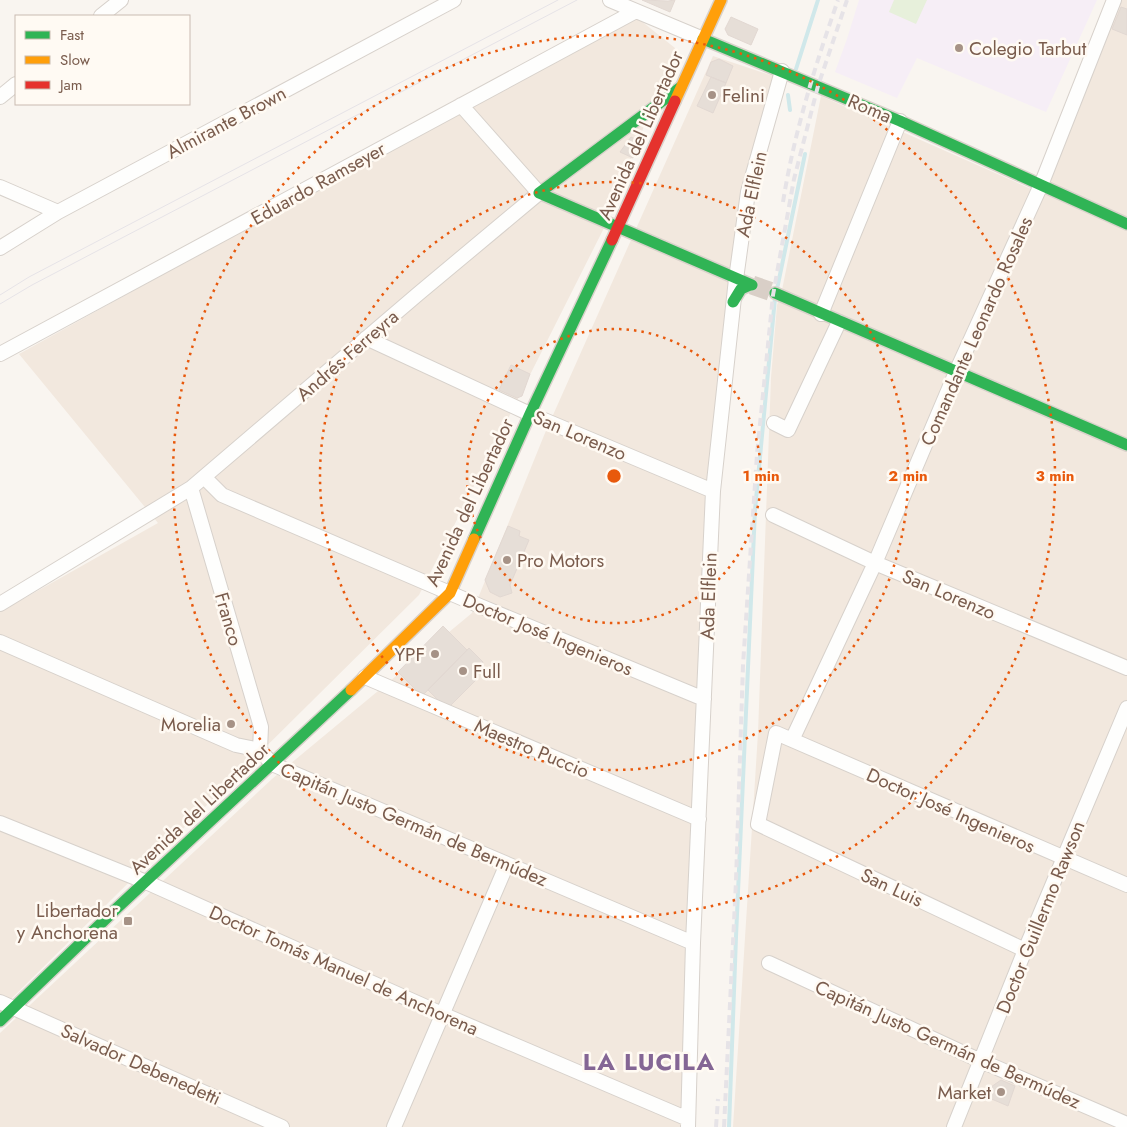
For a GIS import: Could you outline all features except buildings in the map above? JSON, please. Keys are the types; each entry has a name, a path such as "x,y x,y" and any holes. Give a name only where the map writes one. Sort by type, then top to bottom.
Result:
{"street":[{"path":"102,15 121,0"},
{"name":"Almirante Brown","path":"0,248 58,212 454,0"},
{"name":"Roma","path":"610,0 900,121 1127,224"},
{"name":"Avenida del Libertador","path":"0,1021 365,677 450,593 530,414 721,0"},
{"name":"Comandante Leonardo Rosales","path":"792,740 875,562 956,372 1041,185 1114,0"},
{"name":"Eduardo Ramseyer","path":"0,354 636,11"},
{"name":"Ada Elflein","path":"688,1123 713,491 733,302 748,192 782,72"},
{"path":"0,97 15,85"},
{"name":"Andrés Ferreyra","path":"0,604 191,488 539,193 681,87"},
{"path":"461,104 539,193 751,285"},
{"path":"820,314 900,121"},
{"path":"0,187 58,212"},
{"path":"738,264 740,274 751,285"},
{"path":"733,302 741,289 751,285"},
{"path":"775,293 1127,445"},
{"path":"774,423 788,430 839,322"},
{"name":"San Lorenzo","path":"366,338 530,414 713,491"},
{"name":"Doctor José Ingenieros","path":"204,477 222,494 450,593 704,699"},
{"name":"Franco","path":"191,488 261,727 260,750"},
{"name":"San Lorenzo","path":"773,515 875,562 1127,668"},
{"name":"Capitán Justo Germán de Bermúdez","path":"0,642 236,745 260,750 272,764 694,943"},
{"name":"Maestro Puccio","path":"365,677 699,818"},
{"name":"Doctor Guillermo Rawson","path":"954,1127 1025,950 1127,708"},
{"name":"Doctor José Ingenieros","path":"758,824 776,733 1063,859 1127,885"},
{"name":"Doctor Tomás Manuel de Anchorena","path":"0,823 146,882 688,1123"},
{"name":"San Luis","path":"758,824 1025,950"},
{"path":"394,1127 507,864"},
{"name":"Capitán Justo Germán de Bermúdez","path":"769,963 981,1061 1127,1124"},
{"name":"Salvador Debenedetti","path":"0,1002 282,1127"}],"shaded area":[{"name":"Colegio Tarbut","path":"859,0 1097,0 1046,112 917,58 897,98 835,72"},
{"path":"1122,0 1127,0 1127,1127 733,1127 758,733 771,378 777,305 782,290 821,96 1045,195"},
{"path":"635,16 675,48 603,230 419,595 0,1010 0,612 158,523 19,354 471,104"},
{"path":"713,56 776,77 744,190 707,479 682,1127 0,1127 0,1033 272,779 472,613 545,433"}],"green space":[{"path":"894,0 927,0 916,24 889,12"}],"waterway":[{"path":"796,69 818,0"},
{"path":"788,95 790,110"},
{"path":"777,289 805,154"},
{"path":"729,1127 755,510 775,298"}],"tunnel":[{"path":"752,285 775,293"}],"tram line":[{"path":"0,295 29,277 558,0"},
{"path":"0,304 32,285 577,0"}],"railway":[{"path":"783,202 806,100 838,0"},
{"path":"724,1127 736,881 743,665 757,454 773,295 794,179 818,86 847,0"},
{"path":"716,1127 718,1099"}],"traffic: fast":[{"path":"703,39 900,121 1127,224"},
{"path":"539,193 681,87"},
{"path":"539,193 752,285"},
{"path":"474,539 530,414 612,240"},
{"path":"733,302 741,289 750,285"},
{"path":"775,293 1127,445"},
{"path":"0,1021 117,908 351,690"}],"traffic: slow":[{"path":"675,101 721,0"},
{"path":"351,690 450,593 474,539"}],"traffic: jam":[{"path":"612,240 675,101"}],"place":[{"name":"Colegio Tarbut","path":"959,48"},
{"name":"Felini","path":"712,95"},
{"name":"Pro Motors","path":"507,560"},
{"name":"YPF","path":"435,654"},
{"name":"Full","path":"463,671"},
{"name":"Morelia","path":"231,724"},
{"name":"Libertador y Anchorena","path":"128,921"},
{"name":"Market","path":"1001,1092"}],"district":[{"name":"LA LUCILA","path":"649,1062"}]}
